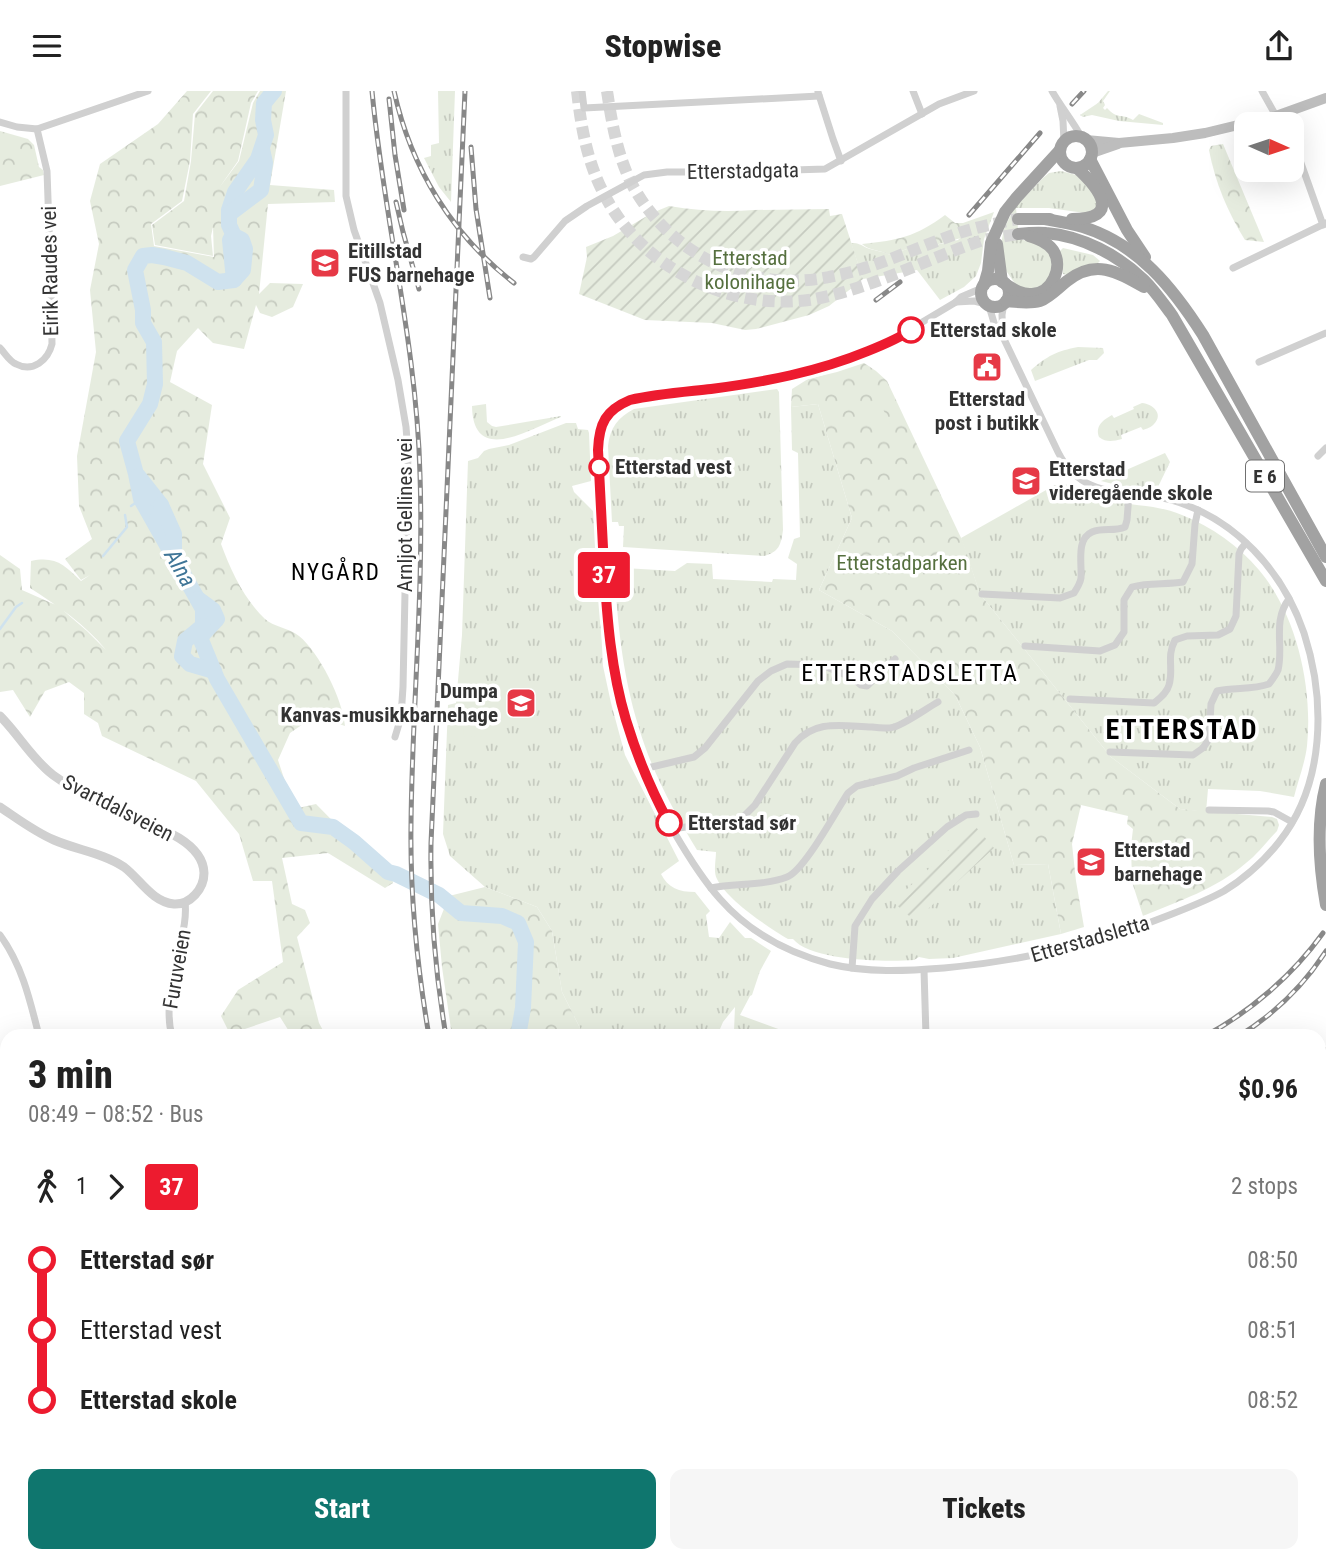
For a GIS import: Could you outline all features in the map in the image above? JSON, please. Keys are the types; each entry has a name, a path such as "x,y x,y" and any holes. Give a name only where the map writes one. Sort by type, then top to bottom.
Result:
{"highway":[{"path":"1084,139 1074,137 1062,146 1005,212 991,243 988,271 981,296 987,305 998,307 1005,302 1041,300 1075,275 1096,269 1121,274 1156,294"},
{"name":"E 6","path":"1084,139 1091,145 1091,156 1127,230 1155,272"},
{"name":"E 6","path":"1018,219 1087,219 1097,216 1101,211 1100,195 1061,157 1062,146"},
{"path":"1034,179 1054,169 1085,165 1091,156"},
{"name":"E 6","path":"1045,219 1083,227 1103,235 1138,257 1184,305 1326,557"},
{"path":"996,233 998,258 1008,292 1005,302"},
{"name":"E 6","path":"1004,283 1025,293 1034,294 1049,286 1056,274 1056,259 1051,247 1042,240 1021,234 1045,233 1070,237 1100,248 1130,268 1172,315 1323,575"},
{"path":"983,287 990,280 1004,283"},
{"path":"1307,523 1326,543"},
{"path":"1323,575 1326,587"},
{"path":"1326,784 1320,829 1326,905"}],"main road":[{"path":"1294,112 1326,98"},
{"path":"1084,139 1119,143 1173,138 1234,127"},
{"path":"1091,156 1119,143"}],"street":[{"path":"0,122 37,129 148,91"},
{"name":"Arnljot Gellines vei","path":"346,91 346,196 354,230 378,296 394,359 408,453 403,687 401,716 395,737"},
{"path":"582,91 584,109 729,95 818,93 841,161"},
{"path":"913,91 922,114"},
{"name":"Etterstadgata","path":"523,257 534,257 574,215 644,175 667,171 825,169 922,114 974,91"},
{"path":"1052,91 1063,121 1062,146"},
{"path":"1262,91 1277,112"},
{"path":"1059,105 1084,139"},
{"name":"Eirik Raudes vei","path":"0,348 20,366 40,363 51,349 47,171 37,129"},
{"path":"1234,268 1324,224 1304,170"},
{"path":"956,302 983,287"},
{"path":"956,302 974,301 987,305"},
{"name":"Etterstadsletta","path":"956,302 905,334 836,364 769,381 630,400 614,408 604,420 600,433 598,450 609,637 625,718 649,784 696,868 710,888 739,918 792,951 816,960 852,968 924,970 996,962 1033,956 1156,921 1219,894 1262,861 1292,822 1311,781 1317,747 1315,683 1304,633 1274,573 1246,543 1225,526 1198,510 1161,498 1098,489 1067,468 987,305"},
{"name":"Etterstadsletta","path":"1003,337 1002,315 1005,302"},
{"path":"1259,362 1326,333"},
{"path":"1318,456 1326,448"},
{"path":"982,594 1060,598 1074,593 1080,582 1082,543 1088,533 1098,529 1117,530 1125,527 1129,494"},
{"path":"1025,646 1100,651 1115,645 1124,632 1124,600 1132,587 1146,583 1168,585 1183,582 1192,564 1198,510"},
{"path":"1070,699 1154,703 1164,695 1169,685 1170,649 1175,640 1187,636 1217,635 1230,629 1236,615 1239,554 1246,543"},
{"path":"1110,752 1193,755 1203,748 1209,739 1211,704 1217,691 1228,688 1256,689 1269,684 1278,670 1280,617 1289,599"},
{"path":"643,769 694,757 705,748 758,681 787,664 822,665 867,686 895,659"},
{"path":"672,829 741,819 755,805 794,743 814,728 828,725 895,727 938,702"},
{"name":"Svartdalsveien","path":"0,716 29,752 53,775 83,795 166,831 190,846 202,864 204,878 197,893 185,902"},
{"path":"710,888 773,881 790,876 803,864 848,793 857,786 897,776 969,750"},
{"path":"0,807 54,840 120,865 161,901 172,904 185,902"},
{"path":"1209,810 1268,811 1292,822"},
{"path":"852,968 855,926 872,899 898,871 947,827 966,815 976,814"},
{"name":"Furuveien","path":"170,1029 175,965 187,916 185,902"},
{"path":"0,935 22,974 37,1029"},
{"path":"924,970 926,1029"}],"green space":[{"path":"187,91 211,91 193,114 190,161 182,201 151,224 154,246 214,257 213,227 213,256 155,245 152,225 184,201 191,161 195,114 213,91 258,91 251,103 238,161 219,188 239,161 253,103 260,91 286,91 270,185 334,190 335,202 268,204 259,294 270,283 303,284 293,307 272,317 260,313 256,305 244,349 213,343 198,328 177,351 170,382 212,405 203,464 230,518 221,544 239,584 265,619 295,633 307,643 322,665 340,703 345,726 327,720 309,720 290,733 278,760 294,809 316,804 375,864 392,874 393,883 385,888 328,853 282,858 292,904 305,910 310,923 297,937 322,1029 288,1029 280,1017 245,1029 228,1029 221,1016 238,990 283,962 272,881 253,881 239,834 196,781 102,736 98,723 84,714 84,693 69,682 45,691 30,717 13,690 0,692 0,555 20,569 22,590 55,605 30,588 31,561 47,560 59,563 81,581 90,575 81,580 65,559 92,539 79,506 77,456 96,352 90,290 99,244 90,201 100,164 158,124"},
{"path":"438,91 455,91 451,202 439,187 424,158 431,156 431,145 439,143"},
{"path":"1108,91 1103,101 1105,110 1107,108 1114,114 1133,120 1139,114 1163,125 1080,115 1098,103"},
{"path":"0,131 28,139 34,145 39,167 44,175 0,186"},
{"path":"1223,144 1234,170 1234,182 1239,182 1264,242 1245,240 1233,219 1215,174 1209,150 1211,146"},
{"path":"1061,171 1076,175 1097,195 1097,208 1085,213 1049,208 1016,208 1019,239 1040,244 1052,257 1052,273 1043,285 1029,290 1016,285 1005,269 1001,244 1004,229 1014,208 1043,178 1049,173"},
{"name":"Etterstad kolonihage","path":"669,206 723,211 829,209 830,216 842,214 863,279 829,306 809,315 745,330 712,323 645,320 579,294 587,257 586,247"},
{"path":"994,212 984,239 981,263 976,276 964,287 940,300 917,270 863,279 851,243 890,255 907,249 928,249 958,240 963,235 963,223"},
{"path":"945,215 955,223 963,223 961,238 920,252 907,249 890,255 862,244 906,236"},
{"path":"1063,248 1093,255 1100,261 1067,275 1063,274 1060,251"},
{"path":"1078,347 1103,348 1104,353 1097,360 1089,360 1035,381 1031,370 1037,365 1064,350"},
{"name":"Etterstadparken","path":"864,363 887,381 963,542 980,594 1111,757 1180,809 1277,819 1277,831 1254,856 1234,872 1197,894 1143,916 1132,882 1133,829 1127,824 1128,816 1081,805 1072,844 1084,927 1061,934 1048,864 1014,865 980,747 955,695 892,631 819,590 852,518 818,404 791,407 792,389 808,379"},
{"path":"777,389 783,530 776,550 764,556 623,547 624,526 612,522 608,446 613,428 619,419 634,409"},
{"path":"1142,403 1153,407 1157,413 1157,420 1152,426 1143,430 1141,427 1121,435 1122,439 1107,441 1099,437 1099,427 1106,419 1112,415 1114,418"},
{"path":"486,404 487,422 496,427 561,417 506,439 493,439 482,435 475,424 472,406"},
{"path":"818,404 852,518 819,590 892,631 955,695 980,747 1014,865 1048,864 1061,934 953,958 919,957 914,960 886,961 850,959 816,952 770,928 730,896 716,876 716,852 697,850 657,776 644,744 628,687 614,562 622,561 624,568 675,571 687,563 712,564 713,579 772,582 773,579 796,580 797,564 788,558 794,539 800,537 798,453 792,450 791,407"},
{"path":"882,407 894,432 878,439 866,414"},
{"path":"566,423 576,423 578,429 588,430 591,481 572,486 574,492 595,513 603,666 625,755 679,861 661,874 667,883 675,888 695,892 710,911 706,915 709,937 719,938 730,922 745,938 751,938 771,951 740,1015 778,1029 734,1029 735,1007 720,1029 580,1029 562,992 552,931 537,907 485,887 450,856 443,834 448,705 456,703 462,635 468,461 478,458 489,449 509,445"},
{"path":"1165,453 1170,462 1156,491 1101,481"},
{"path":"1055,485 1071,485 1097,499 1155,507 1182,515 1224,538 1259,570 1283,608 1300,653 1304,677 1307,746 1294,797 1260,791 1208,789 1206,812 1180,809 1111,757 980,594 961,538"},
{"path":"464,688 486,688 483,737 463,736"},
{"path":"975,826 994,848 915,921 893,902"},
{"path":"485,887 537,907 552,931 562,992 580,1029 451,1029 438,924 449,896"}],"waterway":[{"name":"Alna","path":"274,91 264,103 266,135 258,159 235,192 229,210 229,225 234,236 242,240 245,249 243,270 234,280 218,282 187,263 152,255 143,256 135,270 143,323 154,342 155,384 150,404 127,441 141,499 203,609 201,640 217,679 301,823 333,827 388,872 439,895 461,913 502,916 518,923 526,942 523,1008 519,1029"},
{"path":"229,214 261,190 265,163 262,149"},
{"path":"233,235 230,240 234,280"},
{"path":"138,476 161,505 156,525"},
{"path":"131,506 141,499"},
{"path":"161,505 174,534 174,557"},
{"path":"103,556 127,527 125,515"},
{"path":"198,599 213,610 217,619 202,635"},
{"path":"0,629 22,603"},
{"path":"203,626 185,641 182,656 190,664 214,671"}],"tunnel":[{"path":"577,91 583,131 593,169 604,194 621,221 641,244 666,264 693,280 722,292 752,299 784,302 815,299 873,283 983,240 1018,234"},
{"path":"607,91 624,165 634,188 650,212 670,233 693,251 744,274 772,280 800,281 829,277 877,264 964,232 1018,219"}],"railway":[{"path":"372,91 407,331 418,427 421,519 411,852 415,931 428,1029"},
{"path":"394,91 411,147 437,198 471,244 514,283"},
{"path":"445,1029 434,940 431,843 465,91"},
{"path":"1072,104 1084,91"},
{"path":"389,99 404,210"},
{"path":"969,215 1040,133"},
{"path":"471,147 476,209 490,298"},
{"path":"396,202 419,289"},
{"path":"876,300 900,282"},
{"path":"1217,1029 1270,991 1323,933"},
{"path":"1249,1029 1287,998 1308,976 1326,951"}],"bus line":[{"name":"37","path":"669,823 649,784 631,736 615,677 607,618 598,450 604,420 614,408 630,400 769,381 805,373 836,364 911,330"}],"place":[{"name":"Eitillstad FUS barnehage","path":"325,263"},
{"name":"Etterstad skole","path":"911,330"},
{"name":"Etterstad post i butikk","path":"987,367"},
{"name":"Etterstad vest","path":"599,467"},
{"name":"Etterstad videregående skole","path":"1026,481"},
{"name":"Dumpa Kanvas-musikkbarnehage","path":"521,703"},
{"name":"Etterstad sør","path":"669,823"},
{"name":"Etterstad barnehage","path":"1091,862"}],"district":[{"name":"NYGÅRD","path":"336,572"},
{"name":"ETTERSTADSLETTA","path":"910,673"},
{"name":"ETTERSTAD","path":"1182,729"}]}
